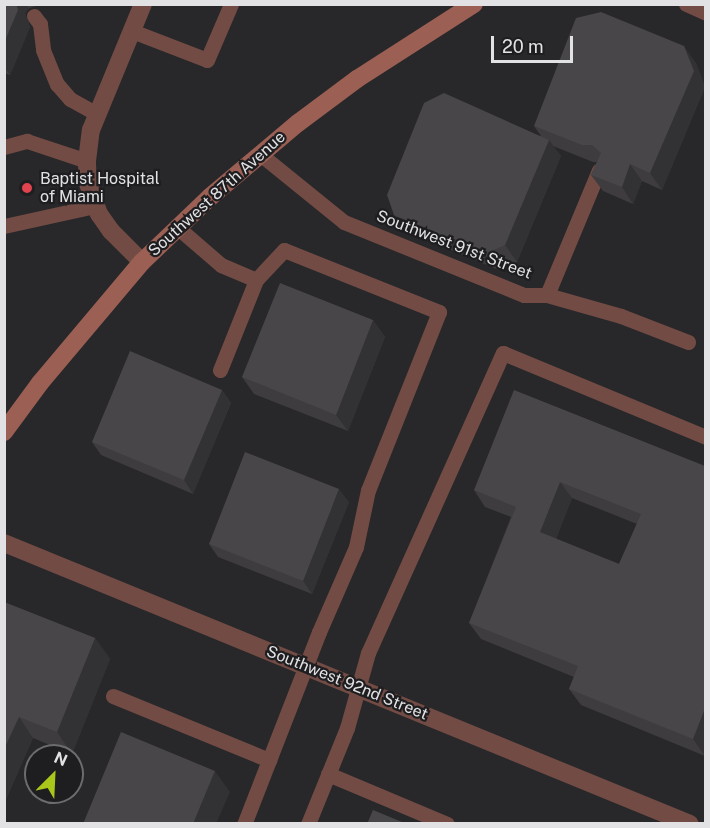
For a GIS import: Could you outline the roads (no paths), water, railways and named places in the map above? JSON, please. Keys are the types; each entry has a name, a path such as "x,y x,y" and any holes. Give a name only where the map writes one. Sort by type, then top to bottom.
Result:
{"main road":[{"name":"Southwest 87th Avenue","path":"4,432 40,383 142,262 177,227 260,154 384,60 474,4"}],"street":[{"path":"142,262 111,231 96,206 88,183 87,161 88,138 143,4"},
{"name":"Southwest 92nd Street","path":"4,543 361,688 658,818 690,824"}],"lane":[{"path":"132,31 207,60 231,4"},
{"path":"686,4 705,13"},
{"path":"34,16 40,24 43,50 57,84 70,99 97,114"},
{"path":"4,147 27,141 87,161"},
{"name":"Southwest 91st Street","path":"260,154 344,222 525,295 547,295 621,316 688,342"},
{"path":"547,295 599,170"},
{"path":"4,226 96,206"},
{"path":"177,227 221,265 256,280"},
{"path":"220,370 256,280 284,250 439,312 368,490 356,547 244,824"},
{"path":"308,824 361,688 368,653 503,353 705,437"},
{"path":"113,696 269,760"},
{"path":"328,774 447,824"}],"place":[{"name":"Baptist Hospital of Miami","path":"27,188"}]}
